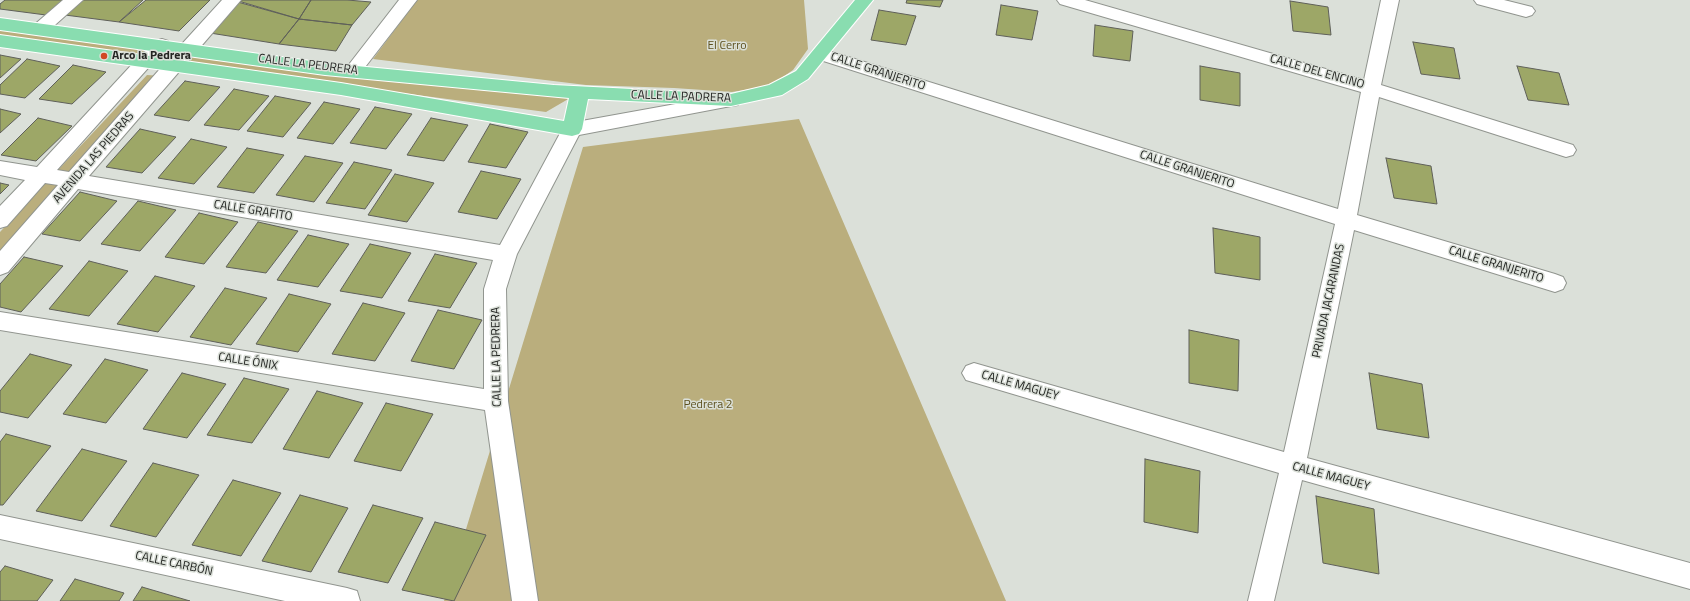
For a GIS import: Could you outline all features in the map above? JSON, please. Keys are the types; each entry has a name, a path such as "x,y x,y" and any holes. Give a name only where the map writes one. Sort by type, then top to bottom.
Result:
{"main road":[{"path":"820,54 864,0"},
{"name":"CALLE LA PEDRERA","path":"0,24 353,71 580,92 572,129 341,89 143,63 0,41"},
{"name":"CALLE LA PADRERA","path":"580,92 731,100 774,90 802,75 820,54"}],"street":[{"path":"40,30 74,0"},
{"name":"AVENIDA LAS PIEDRAS","path":"0,266 174,66 187,49 232,0"},
{"path":"353,71 408,0"},
{"name":"CALLE DEL ENCINO","path":"1066,0 1371,88 1566,150"},
{"name":"PRIVADA JACARANDAS","path":"1262,601 1293,466 1346,220 1371,88 1390,0"},
{"path":"1483,0 1526,11"},
{"path":"0,220 143,63 162,45"},
{"name":"CALLE GRANJERITO","path":"820,54 1346,220 1555,283"},
{"path":"572,129 731,100"},
{"name":"CALLE LA PEDRERA","path":"525,601 496,401 495,289 506,254 572,129"},
{"name":"CALLE GRAFITO","path":"0,168 506,254"},
{"name":"CALLE ÓNIX","path":"0,321 496,401"},
{"name":"CALLE MAGUEY","path":"974,373 1293,466 1690,576"},
{"name":"CALLE CARBÓN","path":"0,527 347,601"}],"green space":[{"name":"El Cerro","path":"417,0 804,0 808,49 793,70 770,86 732,92 674,88 586,85 373,59"},
{"path":"0,25 570,98 546,112 0,40"},
{"path":"147,75 162,76 0,258 0,232"},
{"name":"Pedrera 2","path":"799,119 1006,601 444,601 583,147"}],"building":[{"path":"5,0 63,0 46,15 0,9 0,4"},
{"path":"83,0 143,0 119,22 65,15"},
{"path":"146,0 210,0 179,31 119,22"},
{"path":"235,0 311,0 299,19"},
{"path":"311,0 371,2 352,25 299,19"},
{"path":"907,0 943,0 940,7 906,3"},
{"path":"234,1 299,19 279,44 210,33"},
{"path":"1290,1 1328,7 1331,35 1293,31"},
{"path":"1001,5 1038,11 1032,40 996,35"},
{"path":"879,10 916,16 906,45 871,40"},
{"path":"299,19 352,25 336,51 279,44"},
{"path":"1095,25 1133,31 1130,61 1093,56"},
{"path":"1413,42 1454,48 1460,79 1421,74"},
{"path":"0,55 21,59 0,78"},
{"path":"27,59 60,66 25,98 0,94 0,85"},
{"path":"73,65 106,72 72,104 39,99"},
{"path":"1200,66 1240,73 1240,106 1200,100"},
{"path":"1517,66 1559,73 1569,105 1528,100"},
{"path":"185,81 220,87 189,121 154,115"},
{"path":"234,89 269,96 239,130 204,125"},
{"path":"275,96 311,103 283,137 247,131"},
{"path":"324,102 360,109 333,144 297,138"},
{"path":"375,107 412,114 386,149 350,143"},
{"path":"0,109 21,114 0,133"},
{"path":"38,118 72,126 36,161 1,155"},
{"path":"431,118 468,125 444,161 407,155"},
{"path":"490,124 528,132 506,168 468,162"},
{"path":"140,129 176,137 142,173 106,167"},
{"path":"191,139 227,147 194,184 158,178"},
{"path":"247,148 284,155 254,193 217,187"},
{"path":"305,156 343,163 314,202 276,195"},
{"path":"1386,158 1431,166 1437,204 1394,198"},
{"path":"354,162 392,170 365,209 326,203"},
{"path":"481,171 521,179 497,219 458,212"},
{"path":"395,174 434,183 407,222 368,215"},
{"path":"0,183 9,185 0,194"},
{"path":"80,192 117,201 80,241 42,234"},
{"path":"138,201 176,210 140,251 101,244"},
{"path":"199,213 238,222 204,264 165,257"},
{"path":"258,222 298,231 266,273 226,267"},
{"path":"1213,228 1260,237 1260,280 1215,273"},
{"path":"308,235 349,244 318,287 277,280"},
{"path":"370,244 411,253 382,298 340,291"},
{"path":"435,254 477,263 450,308 408,301"},
{"path":"24,257 63,266 21,312 0,307 0,284"},
{"path":"89,261 128,271 89,316 49,309"},
{"path":"155,276 195,286 158,332 117,324"},
{"path":"225,288 267,298 231,345 190,337"},
{"path":"289,294 331,304 298,352 256,344"},
{"path":"363,303 405,313 375,361 332,354"},
{"path":"438,310 482,320 454,369 411,361"},
{"path":"1189,330 1239,340 1238,391 1189,383"},
{"path":"30,354 72,365 28,418 0,412 0,391"},
{"path":"105,359 148,370 106,423 63,414"},
{"path":"182,373 226,384 187,438 143,429"},
{"path":"1369,373 1422,384 1429,438 1377,429"},
{"path":"244,378 289,389 252,443 207,435"},
{"path":"317,391 363,403 329,458 283,449"},
{"path":"386,403 433,414 401,471 354,461"},
{"path":"6,434 51,446 3,505 0,505 0,442"},
{"path":"82,449 127,461 82,521 36,511"},
{"path":"1145,459 1200,471 1198,533 1144,522"},
{"path":"153,463 199,475 156,537 110,526"},
{"path":"233,480 281,493 241,556 192,545"},
{"path":"300,495 348,508 311,572 262,561"},
{"path":"1316,496 1374,509 1379,574 1323,563"},
{"path":"373,505 423,518 388,583 338,572"},
{"path":"435,522 486,535 454,601 402,590"},
{"path":"5,566 53,580 37,601 0,601 0,572"},
{"path":"75,579 124,593 119,601 60,601"},
{"path":"142,587 190,601 133,601"}],"place":[{"name":"Arco la Pedrera","path":"104,56"}]}
